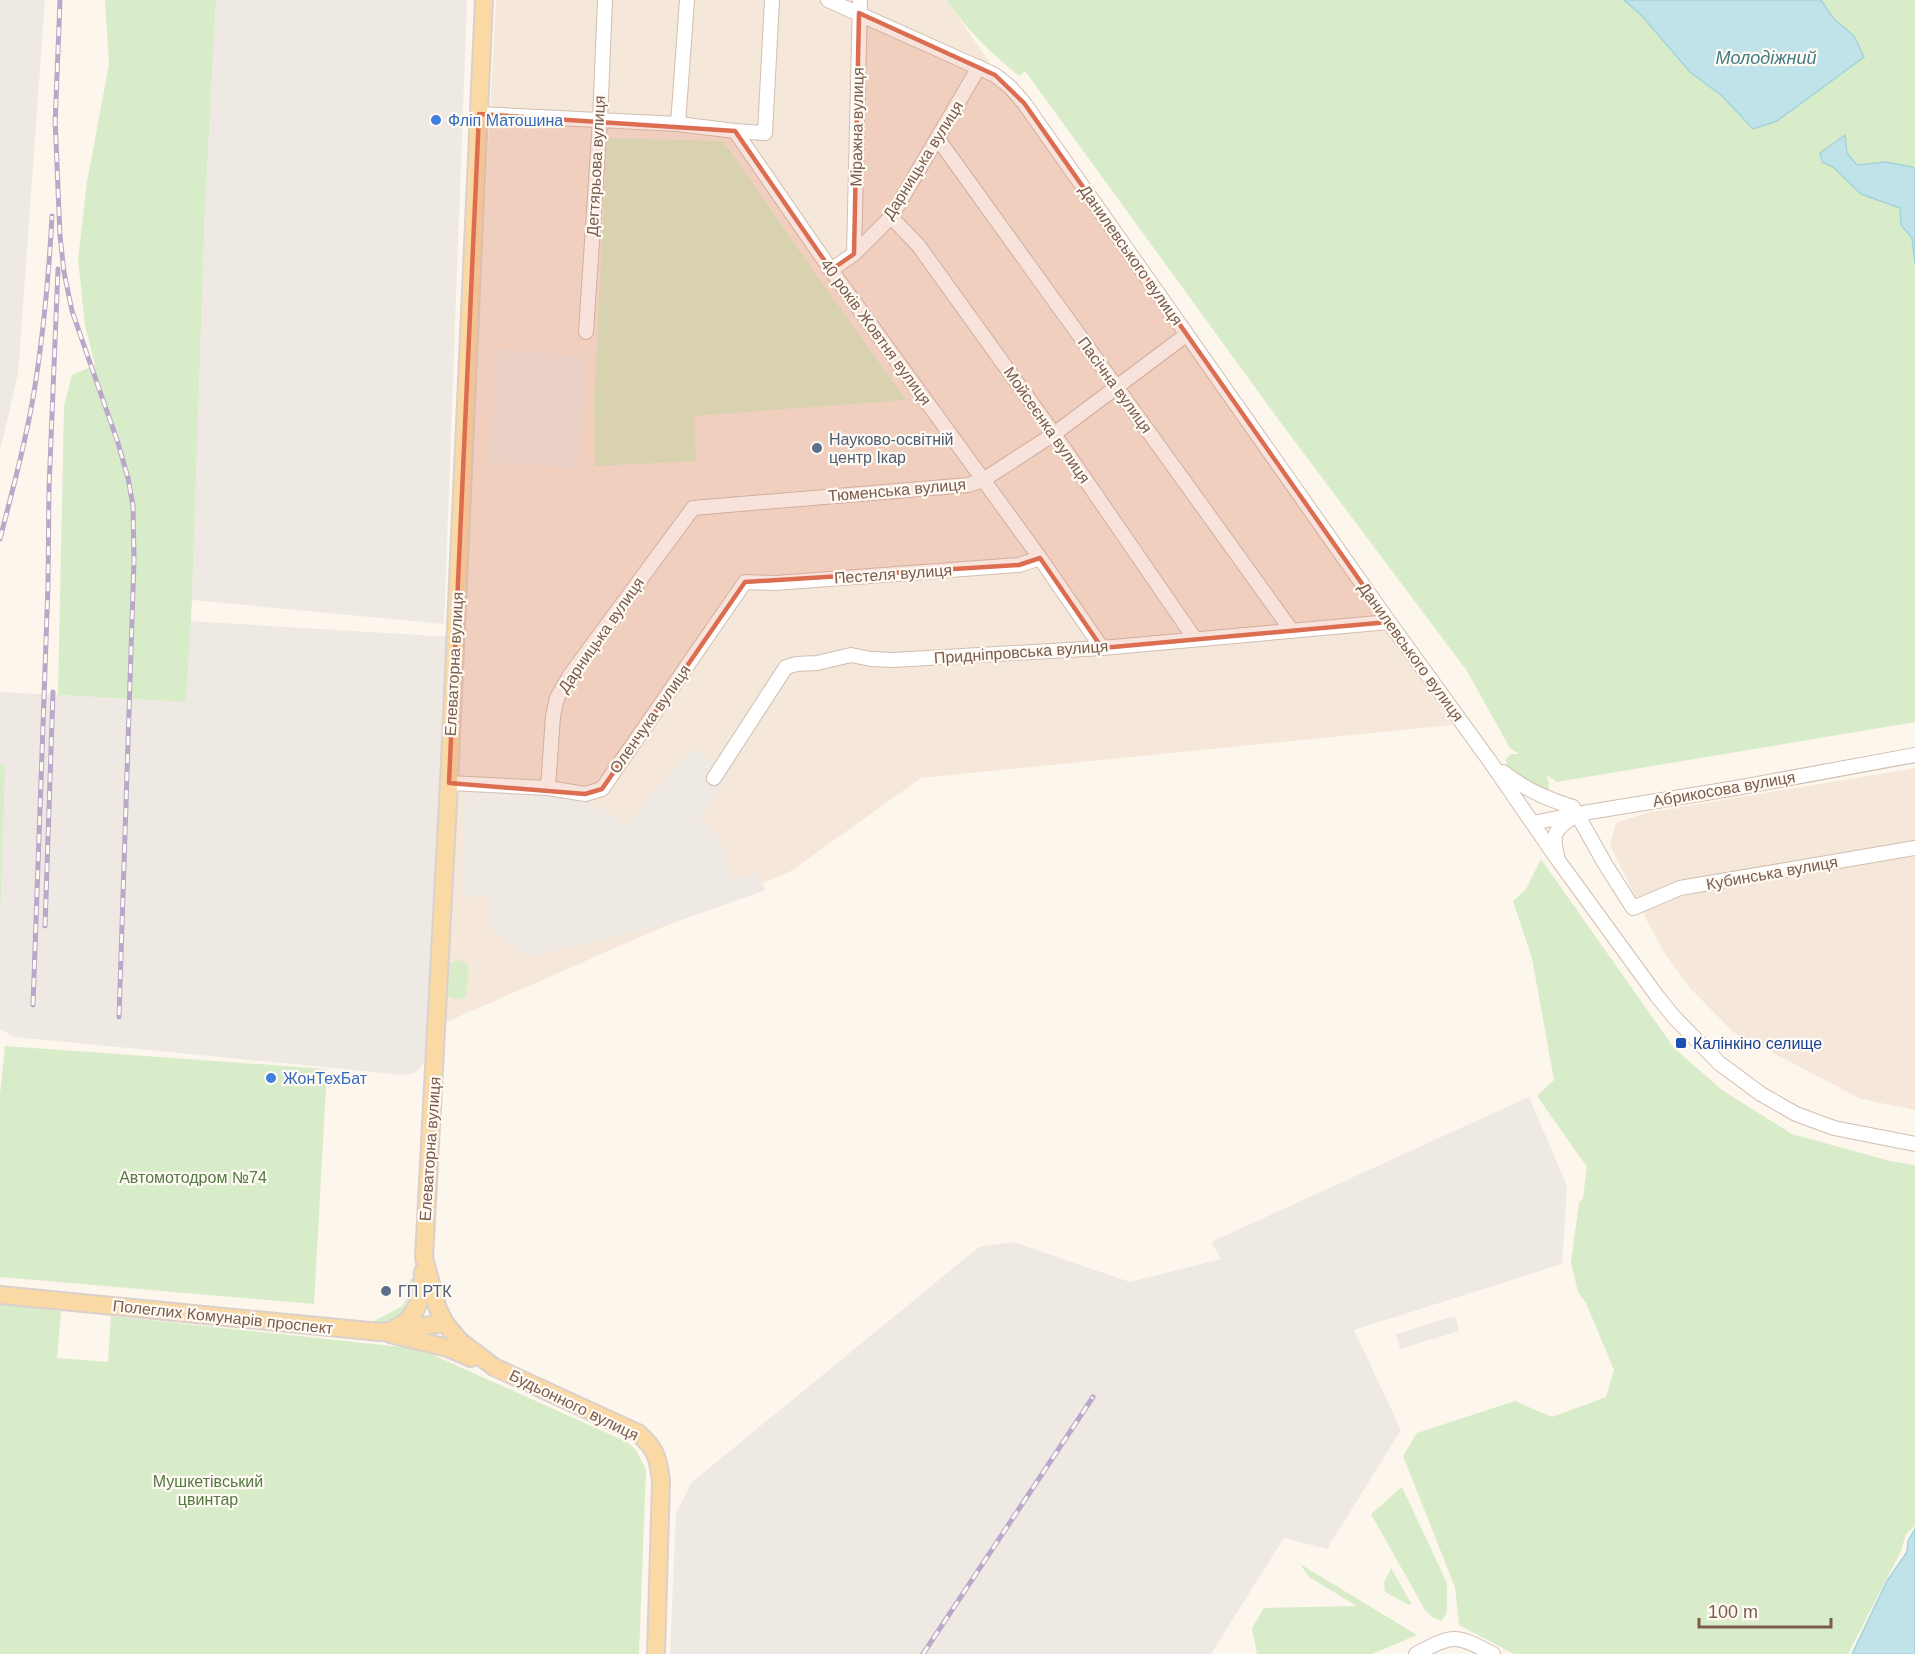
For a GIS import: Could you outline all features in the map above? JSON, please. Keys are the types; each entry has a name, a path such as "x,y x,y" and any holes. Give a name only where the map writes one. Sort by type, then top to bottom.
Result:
{"main road":[{"name":"Елеваторна вулиця","path":"445,1323 433,1296 424,1258 449,783 484,0"},
{"path":"380,1332 401,1326 414,1314 422,1281 424,1258"},
{"name":"Полеглих Комунарів проспект","path":"0,1295 380,1332 445,1323"},
{"name":"Будьонного вулиця","path":"445,1323 460,1341 494,1367 638,1433 652,1445 659,1461 661,1481 656,1654"},
{"path":"380,1332 448,1348 494,1367"}],"street":[{"name":"Дегтярьова вулиця","path":"586,332 600,121 605,0"},
{"path":"678,124 687,0"},
{"path":"479,114 678,124 765,133 772,0"},
{"name":"Данилевського вулиця","path":"828,0 859,7 980,67 1010,87 1024,103 1558,860 1657,996 1690,1034 1719,1063 1761,1094 1796,1114 1834,1128 1915,1144"},
{"name":"Міражна вулиця","path":"854,254 859,7"},
{"name":"Дарницька вулиця","path":"831,270 854,254 891,217 980,67"},
{"name":"40 років Жовтня вулиця","path":"735,131 831,270 1040,558 1102,648"},
{"name":"Пасічна вулиця","path":"938,139 1292,631"},
{"name":"Мойсеєнка вулиця","path":"891,217 918,245 1054,434 1195,639"},
{"name":"Тюменська вулиця","path":"678,528 693,508 968,485 983,480 1054,434 1186,335"},
{"name":"Дарницька вулиця","path":"548,788 557,698 570,675 678,528"},
{"name":"Пестеля вулиця","path":"745,582 775,583 1019,565 1040,558"},
{"name":"Оленчука вулиця","path":"449,783 548,788 585,794 602,789 745,582"},
{"name":"Придніпровська вулиця","path":"714,778 786,667 851,655 893,660 1102,648 1389,622"},
{"name":"Абрикосова вулиця","path":"1575,810 1610,808 1736,788 1915,755"},
{"path":"1489,760 1518,784 1575,810"},
{"path":"1517,801 1575,810"},
{"path":"1533,823 1575,810"},
{"path":"1558,860 1554,836 1557,828 1575,810"},
{"name":"Кубинська вулиця","path":"1575,810 1633,908 1680,888 1915,848"},
{"path":"1416,1654 1441,1641 1454,1638 1468,1641 1493,1654"}],"highlighted area":[{"path":"859,13 995,75 1024,103 1389,622 1102,648 1040,558 1019,565 745,582 602,789 585,794 449,783 479,114 735,131 831,270 854,254"}],"shaded area":[{"path":"0,0 45,0 18,374 0,451"},
{"path":"216,0 467,0 444,624 192,600 205,209"},
{"path":"496,0 946,0 1452,725 921,778 791,871 442,1024"},
{"path":"497,349 586,356 578,468 489,462"},
{"path":"190,621 451,637 427,1055 421,1068 414,1073 404,1075 15,1037 0,1029 0,692 186,702"},
{"path":"693,747 731,773 699,820 718,834 732,881 755,874 766,890 673,923 527,957 490,926 491,898 461,896 465,798 469,789 575,794 627,825"},
{"path":"1915,768 1915,1110 1861,1099 1733,1032 1690,988 1667,957 1610,845 1616,823 1650,812"},
{"path":"1529,1097 1567,1186 1562,1264 1354,1330 1401,1430 1327,1549 1284,1538 1211,1654 670,1654 676,1513 692,1482 979,1247 1013,1242 1130,1282 1221,1259 1211,1242"},
{"path":"1455,1316 1459,1331 1400,1349 1396,1334"}],"green space":[{"path":"105,0 216,0 205,209 192,600 186,702 58,695 64,406 72,375 95,365 85,326 78,259 87,182 109,64"},
{"path":"946,0 1915,0 1915,722 1557,782 1547,775 1548,795 1507,768 1506,759 1510,754 1519,754 1510,748 1467,671 1281,423 1025,71 1019,76 999,59 971,31"},
{"path":"607,138 723,141 906,400 694,416 696,461 595,466 594,401"},
{"path":"0,763 5,767 0,922"},
{"path":"1541,859 1674,1048 1722,1090 1792,1134 1890,1161 1915,1165 1915,1526 1906,1534 1901,1551 1848,1654 1514,1654 1459,1625 1455,1587 1403,1456 1417,1433 1515,1401 1552,1417 1606,1397 1614,1370 1586,1303 1578,1292 1571,1263 1579,1203 1583,1198 1587,1167 1537,1096 1554,1080 1532,958 1513,901 1526,889"},
{"path":"458,960 465,962 469,967 466,996 459,999 445,994 448,966"},
{"name":"Автомотодром №74","path":"5,1046 327,1069 314,1304 0,1277 0,1094"},
{"path":"416,1277 414,1299 403,1321 366,1325 401,1307 406,1300 410,1279"},
{"name":"Мушкетівський цвинтар","path":"0,1304 61,1311 57,1358 108,1362 111,1316 420,1349 627,1442 635,1449 646,1469 639,1654 0,1654"},
{"path":"1402,1487 1447,1583 1447,1612 1442,1621 1432,1617 1425,1610 1371,1514"},
{"path":"1300,1564 1417,1635 1372,1654 1257,1654 1252,1628 1264,1608 1357,1606 1309,1577"},
{"path":"1391,1568 1411,1603 1409,1605 1385,1592 1384,1583"}],"water":[{"name":"Молодіжний","path":"1624,0 1821,0 1833,18 1854,36 1864,57 1777,121 1753,129 1722,96 1690,72 1642,16"},
{"path":"1845,135 1847,153 1857,165 1886,162 1915,169 1915,264 1912,238 1901,225 1900,208 1861,194 1833,167 1822,162 1820,153"},
{"path":"1915,1529 1915,1654 1852,1654 1887,1581 1907,1552 1908,1541"}],"railway":[{"path":"55,126 60,0"},
{"path":"55,117 60,236 64,272 72,311 118,443 133,506 134,560 119,1017"},
{"path":"0,539 24,443 35,386 46,301 52,216"},
{"path":"33,1005 58,269"},
{"path":"45,926 53,692"},
{"path":"923,1654 1093,1397"}],"place":[{"name":"Фліп Матошина","path":"436,120"},
{"name":"Науково-освітній центр Ікар","path":"817,448"},
{"name":"Калінкіно селище","path":"1681,1043"},
{"name":"ЖонТехБат","path":"271,1078"},
{"name":"ГП РТК","path":"386,1291"}]}
